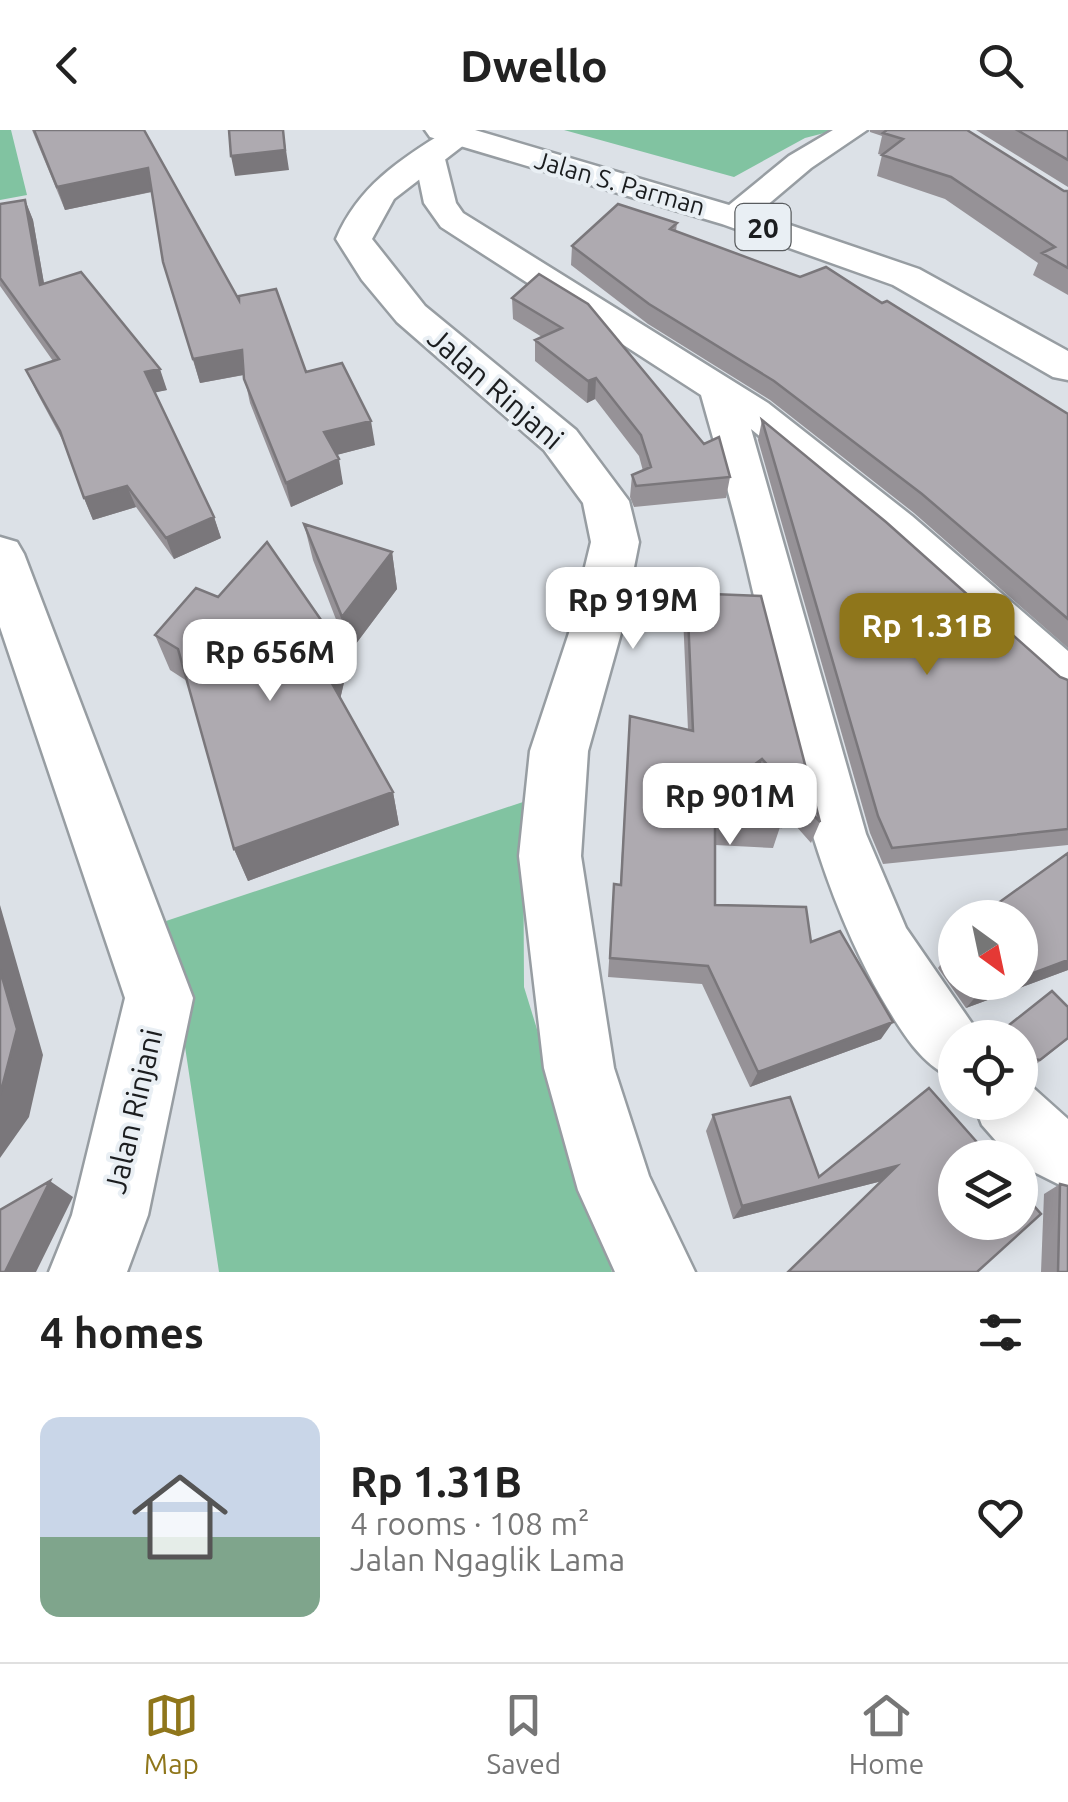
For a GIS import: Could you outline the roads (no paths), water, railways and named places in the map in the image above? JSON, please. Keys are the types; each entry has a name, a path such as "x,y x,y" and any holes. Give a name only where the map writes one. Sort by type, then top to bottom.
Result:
{"main road":[{"name":"Jalan S. Parman","path":"442,141 734,217 906,277 1068,368"},
{"name":"Jalan Rinjani","path":"442,141 382,188 361,217 354,239 375,272 411,314 560,440 606,500 615,542 596,633 558,752 550,856 580,1068 616,1190 656,1272"},
{"name":"Jalan Rinjani","path":"0,554 159,998 110,1215 88,1272"}],"street":[{"path":"734,217 800,162 853,130"},
{"path":"442,141 440,203 452,220 754,412 897,528 1068,680"},
{"path":"719,390 848,863 890,955 938,1029"},
{"path":"1022,1120 1040,1139 1068,1156"}]}
